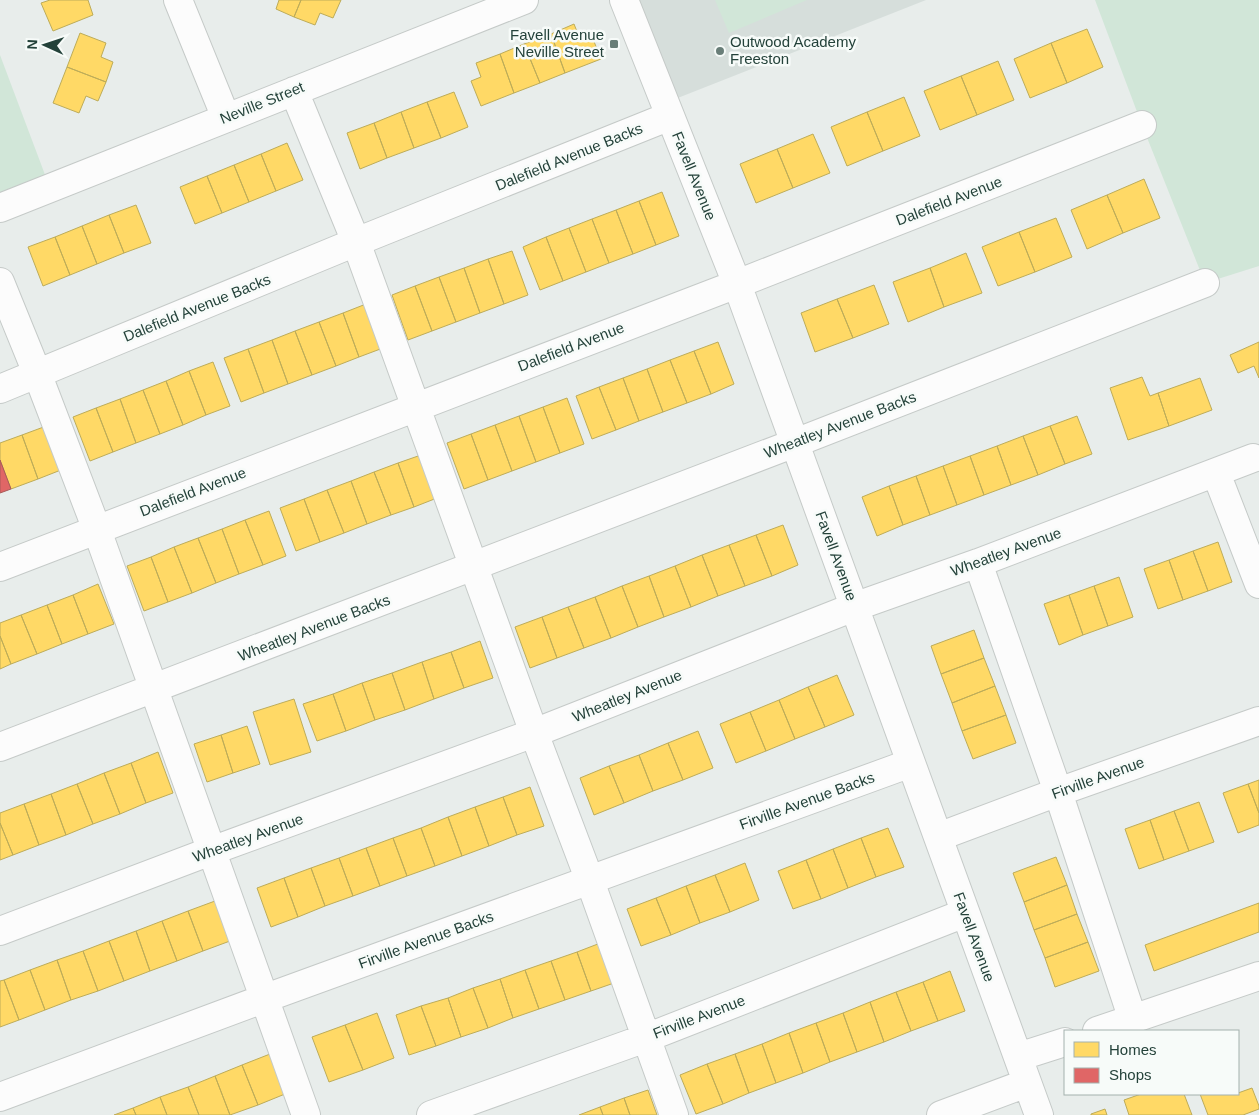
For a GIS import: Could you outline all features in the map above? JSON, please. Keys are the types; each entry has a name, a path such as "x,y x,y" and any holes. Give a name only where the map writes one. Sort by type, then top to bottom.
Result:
{"street":[{"path":"178,0 226,118"},
{"name":"Neville Street","path":"0,208 524,0"},
{"name":"Favell Avenue","path":"624,0 737,284 1039,1115"},
{"path":"294,91 356,242 674,1115"},
{"name":"Dalefield Avenue Backs","path":"0,389 356,242 670,116"},
{"name":"Dalefield Avenue","path":"0,567 737,284 1142,125"},
{"path":"0,282 38,373 96,530 306,1115"},
{"name":"Wheatley Avenue Backs","path":"0,747 795,443 1205,283"},
{"name":"Wheatley Avenue","path":"0,931 210,851 534,733 854,607 1253,458"},
{"path":"1216,473 1259,584"},
{"path":"978,562 1058,792 1133,1020"},
{"name":"Firville Avenue","path":"938,837 1259,720"},
{"name":"Firville Avenue Backs","path":"0,1097 911,763"},
{"name":"Firville Avenue","path":"430,1115 646,1038 965,914"},
{"path":"1100,1030 1259,976"},
{"path":"1018,1057 1064,1042"},
{"path":"942,1115 1027,1084"}],"shaded area":[{"name":"Outwood Academy Freeston","path":"624,0 926,0 665,103"}],"green space":[{"path":"715,0 807,0 729,33"},
{"path":"1095,0 1259,0 1259,266 1205,283"},
{"path":"0,55 50,188 0,208"}],"building: Homes":[{"path":"50,0 88,0 93,15 53,31 41,3"},
{"path":"279,0 301,0 294,17 276,9"},
{"path":"301,0 341,0 333,18 320,13 315,25 294,17"},
{"path":"574,24 580,39 591,34 601,59 565,73 551,34"},
{"path":"1087,29 1103,67 1067,83 1051,43"},
{"path":"80,33 106,43 101,57 113,62 106,82 67,67"},
{"path":"551,34 565,73 540,83 524,44"},
{"path":"1051,43 1067,83 1030,98 1014,59"},
{"path":"524,44 540,83 514,93 500,54"},
{"path":"500,54 514,93 481,106 471,81 481,77 476,63"},
{"path":"998,61 1014,100 977,115 961,76"},
{"path":"67,67 106,82 98,101 86,96 79,113 53,103"},
{"path":"961,76 977,115 940,130 924,91"},
{"path":"454,92 468,127 441,138 427,102"},
{"path":"904,97 920,136 883,151 867,112"},
{"path":"427,102 441,138 414,148 401,112"},
{"path":"401,112 414,148 387,158 374,123"},
{"path":"867,112 883,151 847,166 831,127"},
{"path":"374,123 387,158 360,169 347,133"},
{"path":"813,134 830,173 793,188 777,149"},
{"path":"287,143 303,180 276,191 261,154"},
{"path":"777,149 793,188 756,203 740,164"},
{"path":"261,154 276,191 249,202 234,165"},
{"path":"234,165 249,202 222,213 207,176"},
{"path":"207,176 222,213 195,224 180,187"},
{"path":"1144,179 1160,218 1123,233 1107,195"},
{"path":"662,192 679,236 656,245 639,201"},
{"path":"1107,195 1123,233 1087,249 1071,210"},
{"path":"639,201 656,245 633,254 616,210"},
{"path":"136,205 151,243 124,253 109,215"},
{"path":"616,210 633,254 609,263 592,219"},
{"path":"109,215 124,253 97,264 82,226"},
{"path":"1056,218 1072,257 1035,272 1019,232"},
{"path":"592,219 609,263 586,272 569,228"},
{"path":"82,226 97,264 70,275 55,237"},
{"path":"569,228 586,272 563,281 546,237"},
{"path":"1019,232 1035,272 998,286 982,247"},
{"path":"55,237 70,275 43,286 28,247"},
{"path":"546,237 563,281 540,290 523,247"},
{"path":"512,251 528,295 504,304 488,259"},
{"path":"966,253 982,293 944,307 930,268"},
{"path":"488,259 504,304 480,313 464,268"},
{"path":"464,268 480,313 456,322 439,277"},
{"path":"930,268 944,307 908,322 893,282"},
{"path":"439,277 456,322 432,331 415,286"},
{"path":"874,285 889,324 853,338 837,299"},
{"path":"415,286 432,331 408,340 392,295"},
{"path":"837,299 853,338 815,352 801,313"},
{"path":"366,304 383,348 359,357 343,313"},
{"path":"343,313 359,357 336,366 319,322"},
{"path":"319,322 336,366 312,375 295,331"},
{"path":"295,331 312,375 288,384 272,340"},
{"path":"272,340 288,384 264,393 248,349"},
{"path":"718,342 734,384 711,394 694,351"},
{"path":"1259,342 1259,378 1254,366 1238,373 1230,355"},
{"path":"248,349 264,393 241,402 224,358"},
{"path":"694,351 711,394 687,403 670,360"},
{"path":"670,360 687,403 663,412 647,369"},
{"path":"213,362 230,406 206,415 189,371"},
{"path":"647,369 663,412 639,421 623,378"},
{"path":"189,371 206,415 183,425 166,381"},
{"path":"1142,377 1150,396 1158,393 1169,426 1128,440 1110,388"},
{"path":"623,378 639,421 616,430 599,387"},
{"path":"1200,378 1212,410 1169,426 1158,393"},
{"path":"166,381 183,425 160,434 143,390"},
{"path":"599,387 616,430 592,439 576,396"},
{"path":"143,390 160,434 136,443 120,399"},
{"path":"567,398 584,444 560,453 543,407"},
{"path":"120,399 136,443 113,452 96,408"},
{"path":"543,407 560,453 536,462 519,416"},
{"path":"96,408 113,452 90,461 73,417"},
{"path":"519,416 536,462 512,471 495,425"},
{"path":"1077,416 1092,454 1065,464 1050,426"},
{"path":"49,425 66,468 38,479 22,435"},
{"path":"495,425 512,471 488,480 471,434"},
{"path":"1050,426 1065,464 1038,475 1023,436"},
{"path":"471,434 488,480 464,489 447,443"},
{"path":"22,435 38,479 11,489 0,460 0,443"},
{"path":"1023,436 1038,475 1011,485 997,446"},
{"path":"997,446 1011,485 984,495 970,456"},
{"path":"421,455 437,498 414,507 398,463"},
{"path":"970,456 984,495 957,505 943,466"},
{"path":"398,463 414,507 391,515 374,472"},
{"path":"943,466 957,505 930,515 916,476"},
{"path":"374,472 391,515 367,524 351,481"},
{"path":"916,476 930,515 903,525 889,486"},
{"path":"351,481 367,524 344,533 327,490"},
{"path":"889,486 903,525 877,536 862,497"},
{"path":"327,490 344,533 320,542 304,499"},
{"path":"304,499 320,542 296,551 280,508"},
{"path":"269,511 286,556 263,565 245,520"},
{"path":"245,520 263,565 239,574 222,529"},
{"path":"783,525 798,565 772,576 756,535"},
{"path":"222,529 239,574 216,583 198,538"},
{"path":"756,535 772,576 745,586 729,545"},
{"path":"198,538 216,583 192,593 174,547"},
{"path":"1218,542 1232,582 1208,591 1193,551"},
{"path":"729,545 745,586 718,596 702,555"},
{"path":"174,547 192,593 168,602 151,557"},
{"path":"1193,551 1208,591 1183,600 1169,560"},
{"path":"702,555 718,596 691,607 675,566"},
{"path":"151,557 168,602 144,611 127,566"},
{"path":"1169,560 1183,600 1158,609 1144,569"},
{"path":"675,566 691,607 664,617 649,576"},
{"path":"649,576 664,617 638,627 622,586"},
{"path":"1119,577 1133,617 1108,626 1094,586"},
{"path":"98,584 114,624 88,634 73,595"},
{"path":"622,586 638,627 611,638 595,597"},
{"path":"1094,586 1108,626 1083,635 1069,595"},
{"path":"73,595 88,634 62,644 47,605"},
{"path":"1069,595 1083,635 1059,645 1044,604"},
{"path":"595,597 611,638 584,648 568,607"},
{"path":"47,605 62,644 37,654 21,615"},
{"path":"568,607 584,648 557,658 542,617"},
{"path":"21,615 37,654 11,664 0,636 0,623"},
{"path":"542,617 557,658 530,668 515,627"},
{"path":"974,630 984,658 941,674 931,646"},
{"path":"0,636 11,664 0,669"},
{"path":"480,641 493,678 464,688 451,652"},
{"path":"451,652 464,688 434,699 422,662"},
{"path":"984,658 995,686 952,703 941,674"},
{"path":"422,662 434,699 405,710 392,673"},
{"path":"392,673 405,710 375,720 362,683"},
{"path":"837,675 854,715 825,727 808,687"},
{"path":"362,683 375,720 346,731 333,694"},
{"path":"995,686 1006,715 962,731 952,703"},
{"path":"808,687 825,727 795,739 779,700"},
{"path":"333,694 346,731 317,741 303,704"},
{"path":"294,699 311,752 270,765 253,712"},
{"path":"779,700 795,739 766,751 750,712"},
{"path":"750,712 766,751 736,763 720,724"},
{"path":"1006,715 1016,743 973,759 962,731"},
{"path":"247,726 260,764 233,773 221,735"},
{"path":"698,731 713,768 683,780 668,743"},
{"path":"221,735 233,773 207,782 194,744"},
{"path":"668,743 683,780 653,791 639,755"},
{"path":"158,752 173,793 146,803 131,763"},
{"path":"639,755 653,791 624,803 609,766"},
{"path":"131,763 146,803 120,814 104,773"},
{"path":"609,766 624,803 594,815 580,778"},
{"path":"104,773 120,814 93,824 77,784"},
{"path":"1259,780 1259,813 1248,784"},
{"path":"77,784 93,824 66,835 51,794"},
{"path":"1248,784 1259,813 1259,825 1238,833 1223,793"},
{"path":"530,787 544,826 517,835 503,797"},
{"path":"51,794 66,835 39,845 24,804"},
{"path":"503,797 517,835 489,846 475,807"},
{"path":"1199,802 1214,842 1189,851 1174,811"},
{"path":"24,804 39,845 13,855 0,823 0,813"},
{"path":"475,807 489,846 462,856 448,817"},
{"path":"1174,811 1189,851 1164,860 1150,820"},
{"path":"448,817 462,856 435,866 421,828"},
{"path":"1150,820 1164,860 1139,869 1125,829"},
{"path":"0,823 13,855 0,860"},
{"path":"421,828 435,866 407,876 393,838"},
{"path":"888,828 904,867 876,877 861,838"},
{"path":"393,838 407,876 380,886 366,848"},
{"path":"861,838 876,877 848,888 833,849"},
{"path":"366,848 380,886 353,896 339,858"},
{"path":"833,849 848,888 821,899 806,860"},
{"path":"1056,857 1067,885 1024,902 1013,873"},
{"path":"339,858 353,896 325,906 311,868"},
{"path":"806,860 821,899 793,909 778,871"},
{"path":"745,863 759,900 730,912 715,875"},
{"path":"311,868 325,906 298,917 284,878"},
{"path":"715,875 730,912 700,923 686,886"},
{"path":"284,878 298,917 271,927 257,888"},
{"path":"1067,885 1077,914 1034,930 1024,902"},
{"path":"686,886 700,923 671,935 656,898"},
{"path":"656,898 671,935 641,946 627,909"},
{"path":"215,901 230,941 203,951 188,911"},
{"path":"1259,903 1259,932 1154,971 1145,945"},
{"path":"188,911 203,951 177,961 162,921"},
{"path":"1077,914 1088,942 1045,958 1034,930"},
{"path":"162,921 177,961 150,971 136,931"},
{"path":"136,931 150,971 124,981 109,941"},
{"path":"109,941 124,981 98,991 83,951"},
{"path":"603,942 617,982 591,991 577,952"},
{"path":"1088,942 1099,971 1055,987 1045,958"},
{"path":"83,951 98,991 71,1000 57,960"},
{"path":"577,952 591,991 565,1000 551,961"},
{"path":"57,960 71,1000 45,1010 30,970"},
{"path":"551,961 565,1000 539,1009 525,970"},
{"path":"30,970 45,1010 19,1020 4,980"},
{"path":"525,970 539,1009 513,1018 500,979"},
{"path":"950,971 965,1011 938,1021 923,982"},
{"path":"500,979 513,1018 488,1028 473,988"},
{"path":"4,980 19,1020 0,1027 0,981"},
{"path":"923,982 938,1021 911,1031 896,992"},
{"path":"473,988 488,1028 461,1037 448,998"},
{"path":"896,992 911,1031 884,1042 870,1002"},
{"path":"448,998 461,1037 436,1046 421,1006"},
{"path":"870,1002 884,1042 857,1052 843,1013"},
{"path":"421,1006 436,1046 409,1055 396,1015"},
{"path":"377,1013 394,1058 363,1070 345,1025"},
{"path":"843,1013 857,1052 830,1062 816,1023"},
{"path":"816,1023 830,1062 803,1073 789,1033"},
{"path":"345,1025 363,1070 329,1082 312,1037"},
{"path":"789,1033 803,1073 776,1083 762,1044"},
{"path":"762,1044 776,1083 749,1093 735,1054"},
{"path":"270,1054 285,1094 258,1105 242,1065"},
{"path":"735,1054 749,1093 723,1104 707,1064"},
{"path":"707,1064 723,1104 696,1114 680,1075"},
{"path":"242,1065 258,1105 230,1115 215,1076"},
{"path":"215,1076 230,1115 199,1115 188,1087"},
{"path":"188,1087 199,1115 167,1115 160,1097"},
{"path":"1252,1088 1259,1109 1243,1115 1208,1115 1200,1095 1239,1095 1239,1093"},
{"path":"648,1090 657,1115 630,1115 624,1098"},
{"path":"1138,1095 1184,1095 1192,1115 1129,1115 1124,1100"},
{"path":"160,1097 167,1115 136,1115 133,1108"},
{"path":"624,1098 630,1115 603,1115 600,1107"},
{"path":"600,1107 603,1115 579,1115"},
{"path":"133,1108 136,1115 114,1115"},
{"path":"1105,1109 1107,1115 1091,1115 1091,1114"}],"building: Shops":[{"path":"0,460 11,489 0,493"}],"place":[{"name":"Favell Avenue Neville Street","path":"614,44"},
{"name":"Outwood Academy Freeston","path":"720,51"}]}
